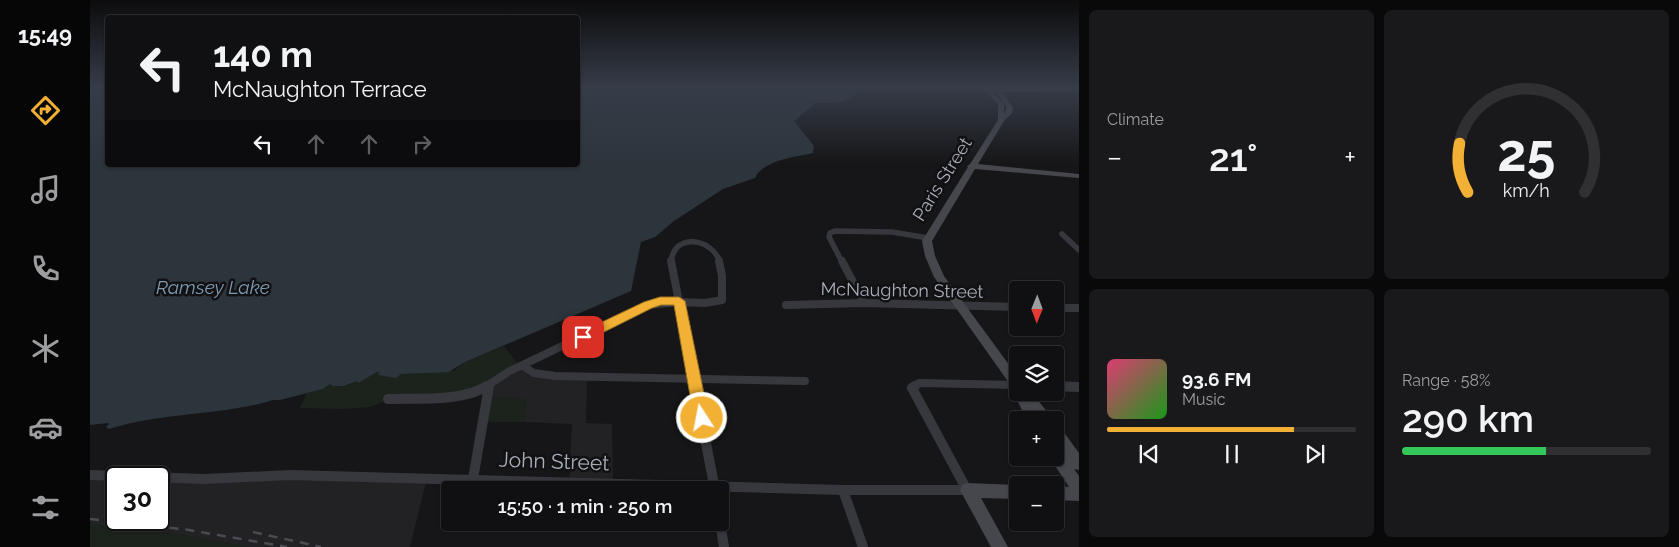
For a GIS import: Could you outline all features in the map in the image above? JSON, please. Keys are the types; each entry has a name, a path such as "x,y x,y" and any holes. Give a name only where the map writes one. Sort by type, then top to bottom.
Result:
{"main road":[{"name":"Paris Street","path":"1009,113 1001,120 927,241 930,256 939,277 1009,377"},
{"path":"972,166 1079,176"},
{"name":"Paris Street","path":"1029,401 1039,411"},
{"path":"1064,443 1079,464"},
{"path":"1063,466 1079,489"},
{"path":"967,490 1000,547"},
{"name":"John Street","path":"967,490 1009,492"},
{"path":"1064,493 1079,494"}],"street":[{"path":"864,303 830,237 830,233 835,231 892,232 909,233 928,238"},
{"path":"1062,234 1079,250"},
{"path":"388,400 467,395 480,391 490,385 496,378 648,305 660,301 679,301 722,300 719,260 709,246 683,242 675,247 671,257 672,266 679,301 694,379 713,481"},
{"name":"McNaughton Street","path":"786,305 864,303 1009,307"},
{"path":"1064,308 1079,308"},
{"path":"523,366 544,375 805,381"},
{"path":"967,490 912,392 913,385 919,383 1009,388"},
{"path":"473,479 490,385"},
{"path":"1064,386 1079,387"},
{"name":"John Street","path":"90,475 205,479 290,475 521,481"},
{"name":"John Street","path":"729,489 967,490"},
{"path":"843,490 863,547"},
{"path":"721,531 724,547"}],"shaded area":[{"path":"504,346 520,367 481,392 387,400 370,407 342,409 300,408 307,393 323,389 330,384 336,386 347,385 358,382 377,372 381,372 378,375 395,377 401,374 454,371 463,363"},
{"path":"522,366 529,371 587,377 586,423 612,424 613,481 569,481 572,424 523,422 526,399 487,398 489,386"},
{"path":"487,398 526,399 523,422 482,422"},
{"path":"90,475 105,477 105,527 90,525"},
{"path":"170,478 427,478 410,547 247,547 176,534 147,531 170,531"},
{"path":"90,525 105,527 105,531 147,531 176,534 247,547 90,547"}],"water":[{"name":"Ramsey Lake","path":"90,113 105,113 105,167 580,167 580,113 804,113 794,121 814,146 813,153 772,163 759,172 755,178 723,189 674,221 655,237 641,242 631,291 463,363 449,372 401,374 396,378 378,375 380,372 377,372 358,383 357,381 344,386 333,386 330,384 323,389 280,400 232,409 150,420 109,429 106,427 108,423 90,425"}],"railway":[{"path":"90,519 189,530 287,547"},
{"path":"253,532 321,547"}],"route":[{"path":"583,337 648,305 660,301 679,301 702,418"}]}
